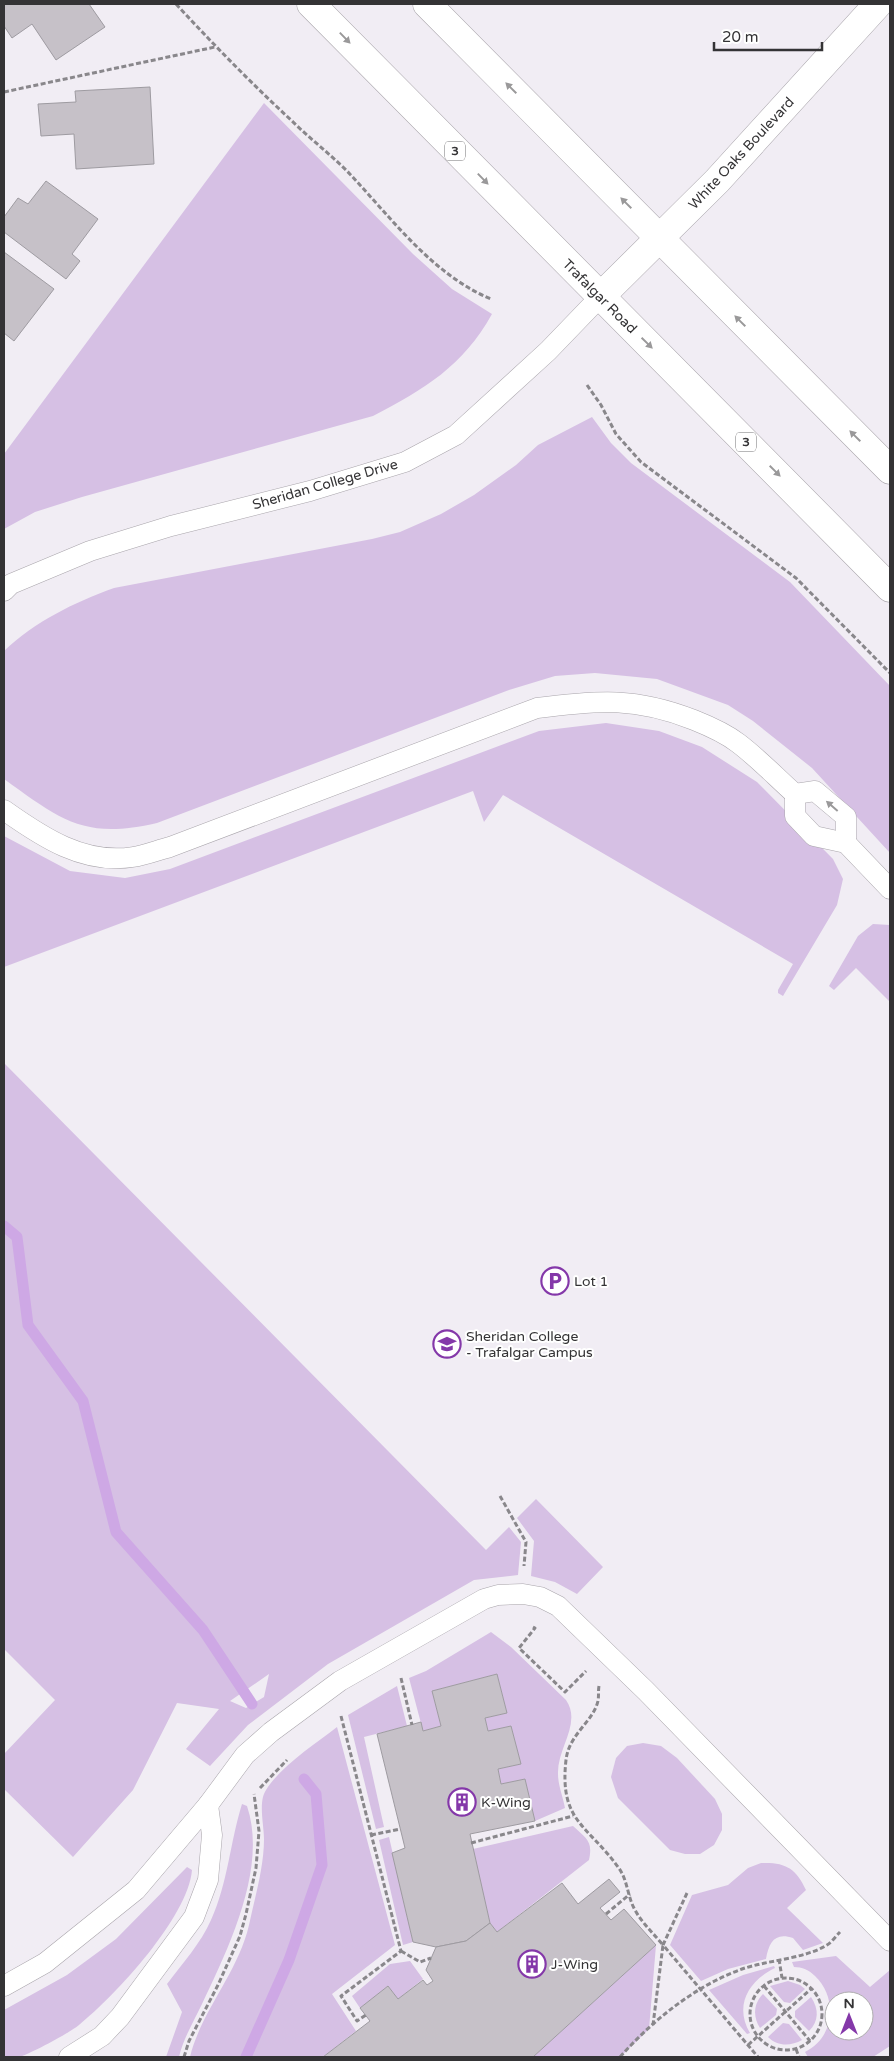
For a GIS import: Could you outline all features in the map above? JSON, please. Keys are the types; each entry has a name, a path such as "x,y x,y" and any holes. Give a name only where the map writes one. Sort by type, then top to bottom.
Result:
{"main road":[{"name":"Trafalgar Road","path":"311,4 890,588"},
{"path":"427,4 890,470"},
{"name":"White Oaks Boulevard","path":"600,297 717,180 878,4"}],"lane":[{"name":"Sheridan College Drive","path":"4,591 12,584 90,551 171,526 310,491 405,462 456,435 548,351 600,297"},
{"path":"4,810 42,837 69,849 97,857 132,857 170,847 537,708 576,703 616,701 654,706 709,726 737,742 795,794 795,816 814,836 846,843 890,889"},
{"path":"795,794 815,790 846,818 846,843"},
{"path":"4,1986 45,1963 136,1890 208,1805 245,1755 271,1732 340,1681 484,1598 498,1595 523,1594 540,1597 558,1606 632,1678 890,1941"},
{"path":"69,2057 102,2036 120,2016 194,1917 208,1880 212,1835 208,1805"}],"path":[{"path":"176,4 216,47 290,120 346,170 398,228 453,278 471,291 490,299"},
{"path":"4,92 216,47"},
{"path":"587,385 601,405 616,434 641,462 796,578 890,673"},
{"path":"500,1496 526,1542 524,1573"},
{"path":"529,1625 535,1628 519,1648 566,1692 588,1669"},
{"path":"394,1682 410,1672"},
{"path":"401,1678 412,1725"},
{"path":"597,1680 598,1702 572,1741 566,1759 565,1791 573,1816 619,1868 630,1894 633,1908 698,1988 758,2057"},
{"path":"333,1719 340,1713 401,1951 420,1962 431,1958"},
{"path":"184,2057 189,2041 218,1986 246,1914 256,1868 259,1830 252,1795 293,1754"},
{"path":"471,1842 573,1816"},
{"path":"371,1835 400,1829"},
{"path":"654,2025 663,1945 687,1893"},
{"path":"606,1914 630,1894"},
{"path":"620,2057 698,1988 742,1969 815,1951 828,1945 841,1931"},
{"path":"366,2015 357,2021 341,1996 401,1951"},
{"path":"779,1959 782,1978"},
{"path":"782,1978 794,1978 812,1988 820,2000 823,2012 822,2024 810,2041 796,2049 783,2051 771,2047 757,2037 750,2018 754,1996 764,1986 782,1978"},
{"path":"764,1986 810,2041"},
{"path":"748,2045 812,1988"},
{"path":"796,2049 799,2057"}],"shaded area":[{"path":"264,103 413,254 452,289 492,314 468,348 441,374 426,386 373,416 82,497 35,512 4,529 4,454"},
{"path":"592,417 611,443 631,463 790,582 890,686 890,853 812,768 753,721 728,705 657,679 595,673 555,676 509,690 157,823 132,828 110,829 74,823 42,806 4,779 4,651 42,622 84,600 114,588 400,532 441,514 474,495 516,465 538,445"},
{"path":"606,723 659,731 702,747 757,782 833,859 843,879 837,905 783,996 778,993 778,990 793,964 503,795 484,822 473,791 4,967 4,836 70,871 125,878 170,869 539,731"},
{"path":"873,924 890,925 890,1002 856,968 834,990 829,986 858,936"},
{"path":"4,1063 486,1550 509,1527 521,1542 518,1575 474,1580 328,1664 248,1725 210,1766 186,1749 219,1709 177,1703 133,1790 73,1857 4,1789 4,1754 55,1700 4,1649","holes":["269,1674 264,1697 246,1708 230,1701"]},
{"path":"536,1499 603,1567 577,1594 555,1582 531,1576 534,1541 517,1518"},
{"path":"491,1632 511,1647 566,1700 570,1709 570,1727 561,1755 558,1774 565,1808 535,1821 525,1779 501,1784 498,1769 521,1764 511,1726 488,1731 485,1718 507,1713 497,1674 432,1691 441,1726 423,1731 409,1678 426,1671"},
{"path":"397,1686 407,1726 364,1737 384,1827 376,1829 348,1715"},
{"path":"337,1727 395,1945 332,1994 356,2031 323,2057 190,2057 202,2024 244,1943 259,1882 264,1839 262,1801 266,1790 289,1764"},
{"path":"643,1743 661,1746 677,1758 715,1799 722,1814 722,1830 714,1845 700,1854 685,1854 670,1850 618,1798 611,1777 616,1758 627,1746"},
{"path":"242,1804 247,1806 252,1830 252,1855 249,1881 242,1908 223,1959 186,2037 179,2057 166,2057 182,2012 167,1984 197,1945 207,1929 217,1906"},
{"path":"573,1826 588,1841 590,1848 589,1860 497,1932 490,1923 473,1849"},
{"path":"389,1837 413,1942 403,1945 379,1840"},
{"path":"761,1863 783,1865 798,1876 806,1890 787,1908 823,1943 803,1950 793,1938 782,1936 771,1943 766,1959 728,1969 701,1981 670,1945 692,1895 728,1885 748,1868"},
{"path":"187,1867 192,1870 188,1889 178,1910 148,1954 112,1995 75,2028 32,2052 19,2057 4,2057 4,2010 67,1975 116,1939"},
{"path":"656,1945 649,2029 620,2057 533,2057"},
{"path":"836,1956 870,1987 890,1970 890,2046 873,2057 808,2057 805,2052 815,2045 824,2033 824,2041 874,2041 874,1991 825,1991 810,1972 794,1967 792,1962"},
{"path":"410,1961 423,1979 398,1999 388,1986 360,2008 352,1996 390,1964"},
{"path":"774,1966 775,1968 757,1980 746,1995 743,2013 750,2033 747,2034 709,1990 743,1975"},
{"path":"788,1981 805,1989 790,2003 784,2002 770,1986"},
{"path":"763,1994 777,2009 776,2015 760,2028 755,2011 757,2002"},
{"path":"811,1997 817,2010 817,2015 815,2023 809,2031 795,2017 795,2011"},
{"path":"783,2023 789,2024 802,2040 780,2044 768,2037"}],"building":[{"path":"4,4 89,4 105,27 56,60 32,24 12,38 4,26"},
{"path":"150,87 154,164 76,169 74,134 41,136 38,104 76,102 75,91"},
{"path":"46,181 98,219 72,254 80,261 66,279 4,232 4,217 18,198 28,204"},
{"path":"4,252 54,289 14,341 4,333"},
{"name":"K-Wing","path":"497,1674 507,1713 485,1718 488,1731 511,1726 521,1764 498,1769 501,1784 525,1779 535,1821 470,1834 490,1923 466,1941 436,1947 413,1942 392,1853 405,1848 377,1734 421,1722 423,1731 441,1726 432,1691"},
{"name":"J-Wing","path":"609,1879 620,1892 600,1908 611,1920 624,1909 656,1945 533,2057 323,2057 370,2021 360,2008 388,1986 398,1999 423,1980 427,1985 433,1981 426,1970 436,1947 466,1941 490,1923 497,1932 562,1883 578,1904"}],"waterway":[{"path":"4,1226 17,1237 28,1325 83,1401 116,1532 203,1630 252,1704"},
{"path":"246,2057 289,1960 322,1865 316,1794 304,1779"}],"place":[{"name":"Lot 1","path":"555,1281"},
{"name":"Sheridan College - Trafalgar Campus","path":"447,1344"},
{"name":"K-Wing","path":"462,1802"},
{"name":"J-Wing","path":"532,1964"}]}
